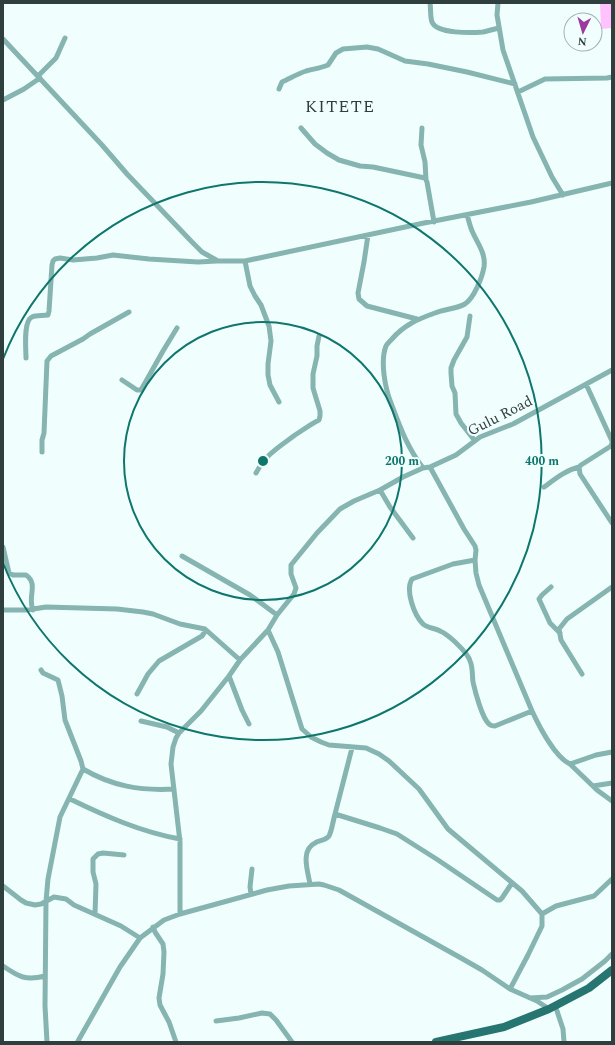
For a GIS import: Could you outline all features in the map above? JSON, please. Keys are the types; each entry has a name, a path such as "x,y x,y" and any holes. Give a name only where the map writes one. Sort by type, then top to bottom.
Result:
{"main road":[{"path":"436,1042 458,1039 504,1027 552,1007 589,988 612,970"}],"street":[{"path":"430,3 432,23 441,29 466,32 483,32 499,28"},
{"path":"498,3 497,15 503,50 533,137 552,177 563,195"},
{"path":"3,100 24,89 39,77 56,58 65,38"},
{"path":"3,39 102,145 127,174 197,247 202,252 218,261"},
{"path":"279,89 282,82 294,76 306,71 328,66 336,53 343,49 367,47 378,49 405,61 467,72 515,84"},
{"path":"518,92 545,79 612,77"},
{"path":"301,128 315,144 326,153 339,160 360,166 373,167 418,176 425,178 426,180"},
{"path":"422,128 421,145 434,222"},
{"path":"26,358 26,331 28,320 32,317 48,315 52,265 55,259 60,258 74,260 113,255 198,262 244,261 563,195 612,183"},
{"path":"423,468 407,445 388,396 384,378 386,346 397,333 417,319 465,304 472,297 480,280 484,266 484,256 472,232 467,215"},
{"path":"368,235 358,293 359,299 367,306 417,319"},
{"path":"244,261 250,286 261,305 269,326 271,341 268,375 270,385 279,402"},
{"path":"42,452 47,361 51,356 129,312"},
{"path":"470,316 467,337 454,360 450,373 452,386 455,393 456,414 474,441"},
{"path":"122,380 137,390 141,390 178,328"},
{"path":"256,473 263,460 274,450 319,420 320,411 313,388 313,374 319,336"},
{"name":"Gulu Road","path":"277,615 294,594 296,588 291,574 291,565 317,533 340,509 403,477 456,455 474,441 513,424 612,370"},
{"path":"544,487 564,473 579,467 611,446 612,443 586,384"},
{"path":"430,467 475,546 476,574 539,725 552,746 565,762 570,764 593,786 612,801"},
{"path":"579,467 580,474 612,523"},
{"path":"380,490 390,507 413,538"},
{"path":"3,547 9,573 13,575 26,575 30,579 32,584 30,603 33,610"},
{"path":"180,914 180,840 171,764 176,738 201,711 240,660 268,630 277,615 250,595 182,556"},
{"path":"475,560 453,564 412,579 409,587 411,600 419,620 424,625 440,631 460,648 470,660 477,699 488,724 495,726 532,711"},
{"path":"551,587 539,600 550,623 560,633"},
{"path":"582,674 561,640 559,629 567,619 612,587"},
{"path":"3,610 33,610 46,607 117,609 153,614 180,624 206,630 240,660"},
{"path":"137,694 148,674 159,661 202,636 206,630"},
{"path":"268,630 278,652 302,730 311,738 329,745 366,748 379,754 419,789 448,829 522,891 542,914 542,926 510,989"},
{"path":"41,670 43,673 58,680 65,720 83,769 70,799 60,817 48,879 46,901 45,976 47,1042"},
{"path":"229,676 249,724"},
{"path":"141,721 167,727 179,733"},
{"path":"310,884 307,854 309,848 314,843 324,840 329,836 352,748"},
{"path":"570,764 596,755 612,752"},
{"path":"83,769 94,776 109,782 139,789 174,789"},
{"path":"593,786 612,783"},
{"path":"70,799 105,816 138,829 180,840"},
{"path":"335,814 396,834 438,860 497,900 502,898 512,883"},
{"path":"95,914 96,884 93,872 93,859 98,854 103,853 124,855"},
{"path":"251,894 250,887 252,869"},
{"path":"542,914 556,906 594,896 612,879"},
{"path":"77,1042 120,967 140,938 153,927 164,920 180,914 251,894 274,888 310,884 324,885 339,890 482,970 510,989 552,1007 563,1029 564,1042"},
{"path":"3,886 26,903 36,905 41,904 54,897 66,899 74,905 121,926 140,938"},
{"path":"153,927 163,944 164,952 163,974 159,998 160,1005 169,1022 176,1042"},
{"path":"530,998 547,997 562,990 582,979 612,954"},
{"path":"3,966 11,972 25,978 45,976"},
{"path":"216,1021 262,1013 270,1014 292,1042"}],"shaded area":[{"path":"600,3 612,3 612,28 603,29 603,12 600,12"}],"district":[{"name":"KITETE","path":"340,107"}]}
